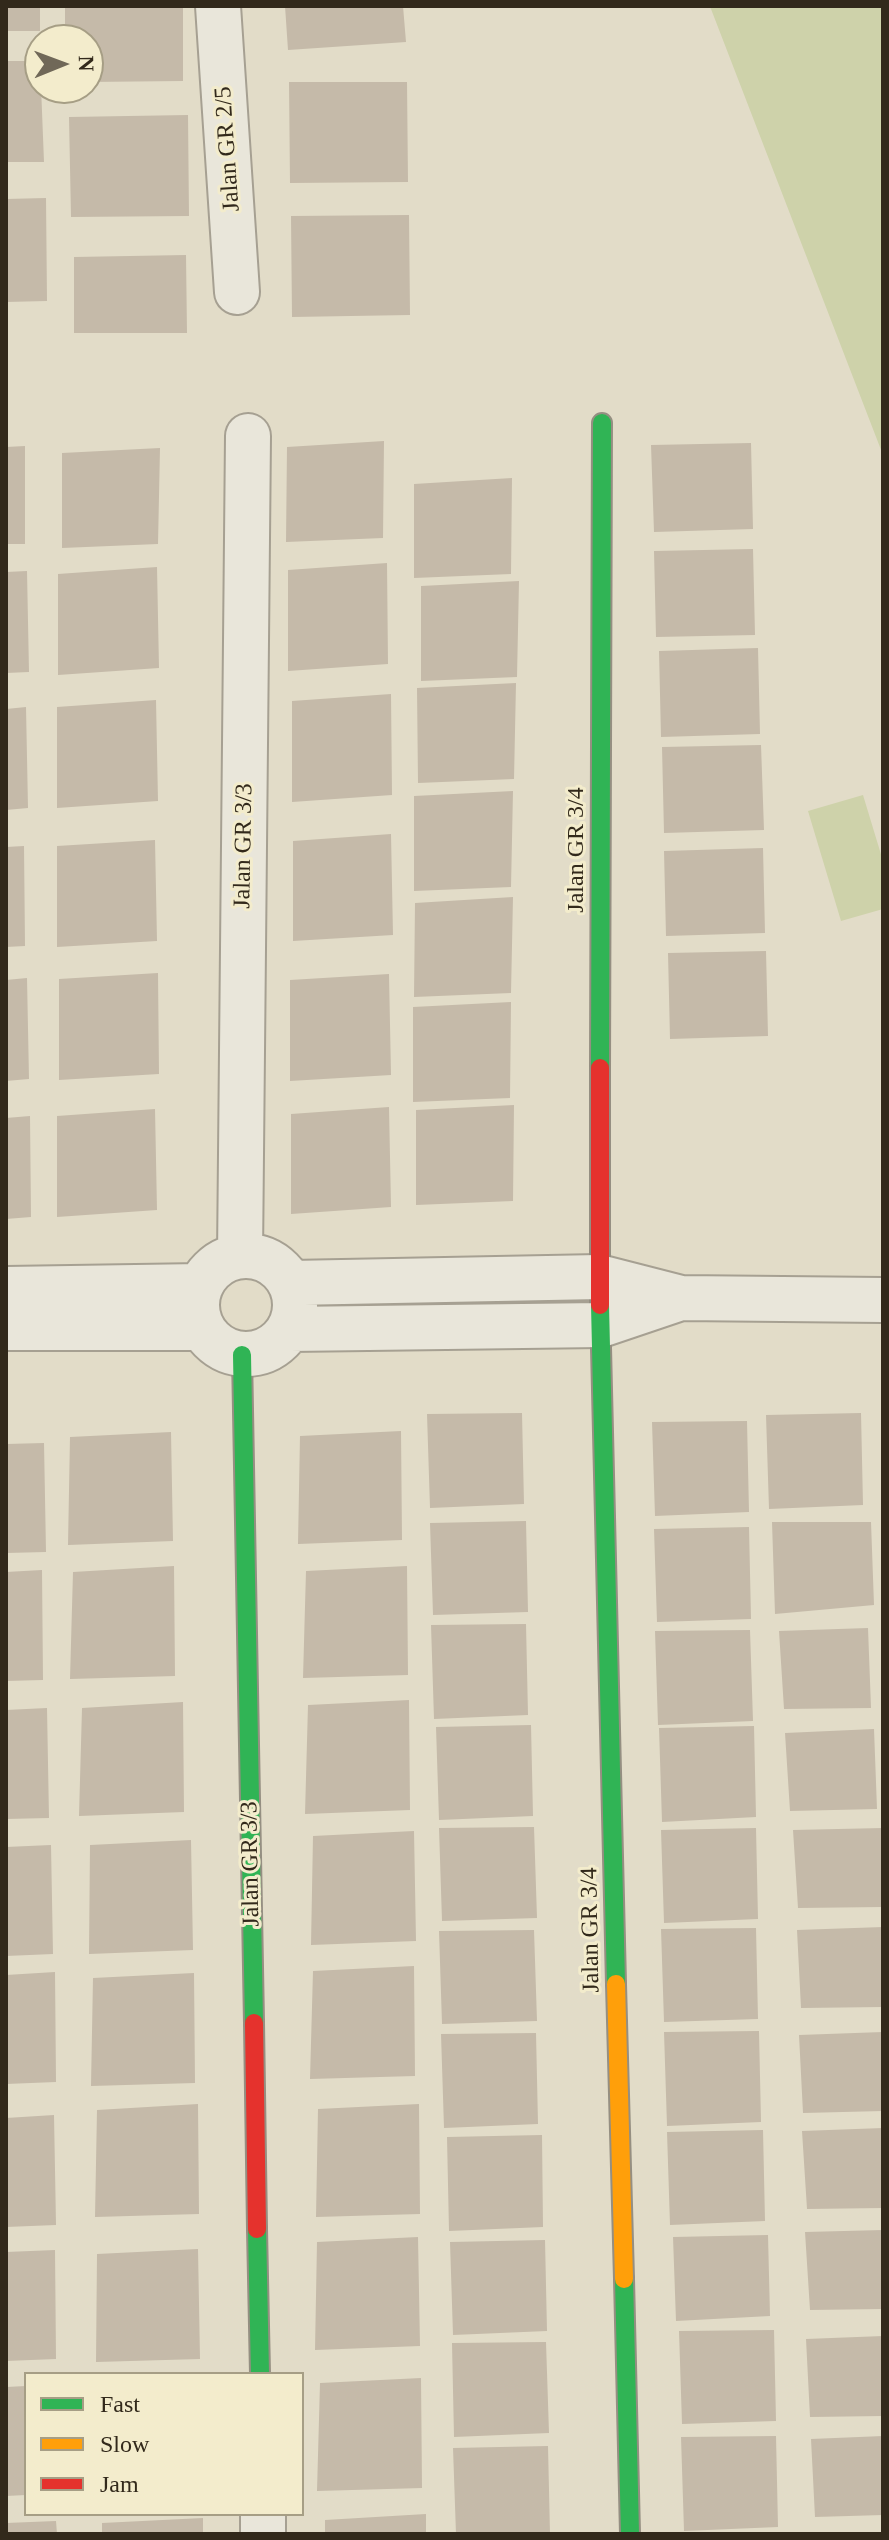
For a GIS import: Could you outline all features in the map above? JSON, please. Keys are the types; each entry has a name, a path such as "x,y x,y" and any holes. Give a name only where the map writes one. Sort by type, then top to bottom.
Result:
{"street":[{"name":"Jalan GR 2/5","path":"218,6 237,292"},
{"name":"Jalan GR 3/4","path":"602,423 599,1277 630,2534"},
{"name":"Jalan GR 3/3","path":"240,1256 248,436"},
{"path":"240,1256 266,1259 281,1269 291,1283 296,1307 290,1329 270,1349 242,1355 222,1348 201,1307 216,1265 240,1256"},
{"path":"291,1283 599,1277 681,1298 883,1300"},
{"path":"6,1289 201,1307"},
{"path":"290,1329 601,1325 681,1298"},
{"path":"6,1328 201,1307"},
{"name":"Jalan GR 3/3","path":"242,1355 260,2372"}],"green space":[{"path":"709,6 883,6 883,455 711,9"},
{"path":"863,795 883,861 883,909 841,921 808,811"}],"building":[{"path":"6,6 40,6 40,24 24,24 24,31 6,31"},
{"path":"65,6 183,6 183,81 104,82 104,24 65,24"},
{"path":"285,6 403,6 406,42 288,50"},
{"path":"6,61 24,61 24,104 42,104 44,162 6,162"},
{"path":"289,82 407,82 408,182 290,183"},
{"path":"188,115 189,216 71,217 69,117"},
{"path":"46,198 47,301 6,302 6,199"},
{"path":"409,215 410,315 292,317 291,216"},
{"path":"186,255 187,333 74,333 74,257"},
{"path":"384,441 383,538 286,542 287,447"},
{"path":"751,443 753,529 654,532 651,445"},
{"path":"25,446 25,544 6,544 6,447"},
{"path":"160,448 158,544 62,548 62,453"},
{"path":"512,478 511,574 414,578 414,484"},
{"path":"753,549 755,635 656,637 654,551"},
{"path":"387,563 388,664 288,671 288,570"},
{"path":"157,567 159,668 58,675 58,574"},
{"path":"27,571 29,672 6,673 6,572"},
{"path":"519,581 517,677 421,681 421,586"},
{"path":"758,648 760,734 661,737 659,651"},
{"path":"516,683 514,779 418,783 417,688"},
{"path":"391,694 392,795 292,802 292,701"},
{"path":"156,700 158,801 57,808 57,707"},
{"path":"26,707 28,808 6,810 6,709"},
{"path":"761,745 764,830 664,833 662,747"},
{"path":"513,791 511,887 414,891 414,796"},
{"path":"391,834 393,935 293,941 293,841"},
{"path":"155,840 157,941 57,947 57,846"},
{"path":"24,846 25,946 6,947 6,847"},
{"path":"763,848 765,933 666,936 664,851"},
{"path":"513,897 511,993 414,997 415,903"},
{"path":"766,951 768,1036 670,1039 668,953"},
{"path":"158,973 159,1074 59,1080 59,979"},
{"path":"389,974 391,1075 290,1081 290,980"},
{"path":"27,978 29,1079 6,1081 6,980"},
{"path":"511,1002 510,1098 413,1102 413,1007"},
{"path":"514,1105 513,1201 416,1205 416,1110"},
{"path":"389,1107 391,1207 291,1214 291,1114"},
{"path":"155,1109 157,1210 57,1217 57,1116"},
{"path":"30,1116 31,1217 6,1219 6,1118"},
{"path":"522,1413 524,1504 430,1508 427,1414"},
{"path":"861,1413 863,1505 769,1509 766,1415"},
{"path":"747,1421 749,1512 655,1516 652,1422"},
{"path":"401,1431 402,1540 298,1544 300,1436"},
{"path":"171,1432 173,1541 68,1545 70,1437"},
{"path":"44,1443 46,1552 6,1553 6,1444"},
{"path":"526,1521 528,1612 433,1615 430,1523"},
{"path":"772,1522 871,1522 874,1605 775,1614"},
{"path":"749,1527 751,1619 657,1622 654,1529"},
{"path":"174,1566 175,1676 70,1679 73,1572"},
{"path":"407,1566 408,1675 303,1678 306,1571"},
{"path":"42,1570 43,1680 6,1681 6,1572"},
{"path":"526,1624 528,1715 434,1719 431,1625"},
{"path":"868,1628 871,1708 784,1709 779,1631"},
{"path":"750,1630 753,1721 658,1725 655,1631"},
{"path":"409,1700 410,1810 305,1814 308,1705"},
{"path":"183,1702 184,1812 79,1816 82,1708"},
{"path":"47,1708 49,1818 6,1819 6,1710"},
{"path":"531,1725 533,1816 439,1820 436,1727"},
{"path":"754,1726 756,1817 662,1822 659,1728"},
{"path":"874,1729 877,1809 790,1811 785,1733"},
{"path":"534,1827 537,1918 442,1921 439,1828"},
{"path":"756,1828 758,1919 664,1923 661,1830"},
{"path":"883,1828 883,1907 798,1908 793,1830"},
{"path":"414,1831 416,1941 311,1945 313,1836"},
{"path":"191,1840 193,1950 89,1954 90,1845"},
{"path":"51,1845 53,1954 6,1956 6,1847"},
{"path":"883,1927 883,2007 801,2008 797,1930"},
{"path":"756,1928 758,2019 664,2022 661,1929"},
{"path":"534,1930 537,2021 442,2024 439,1931"},
{"path":"414,1966 415,2076 310,2079 313,1971"},
{"path":"55,1972 56,2082 6,2084 6,1975"},
{"path":"194,1973 195,2083 91,2086 93,1978"},
{"path":"759,2031 761,2122 667,2126 664,2032"},
{"path":"883,2032 883,2111 803,2113 799,2035"},
{"path":"536,2033 538,2124 444,2128 441,2034"},
{"path":"198,2104 199,2214 95,2217 97,2110"},
{"path":"419,2104 420,2214 316,2217 318,2109"},
{"path":"54,2115 56,2225 6,2227 6,2118"},
{"path":"883,2128 883,2208 807,2209 802,2131"},
{"path":"763,2130 765,2221 670,2225 667,2132"},
{"path":"542,2135 543,2227 449,2231 447,2137"},
{"path":"883,2230 883,2309 810,2310 805,2232"},
{"path":"768,2235 770,2316 676,2321 673,2237"},
{"path":"418,2237 420,2346 315,2350 317,2242"},
{"path":"545,2240 547,2331 453,2335 450,2242"},
{"path":"198,2249 200,2359 96,2362 97,2254"},
{"path":"55,2250 56,2359 6,2361 6,2252"},
{"path":"774,2330 776,2421 682,2424 679,2331"},
{"path":"883,2336 883,2416 810,2417 806,2339"},
{"path":"546,2342 549,2433 454,2437 452,2343"},
{"path":"421,2378 422,2488 317,2491 320,2383"},
{"path":"24,2386 24,2495 6,2496 6,2387"},
{"path":"776,2436 778,2527 684,2531 681,2437"},
{"path":"883,2436 883,2515 815,2517 811,2439"},
{"path":"548,2446 550,2534 456,2534 453,2448"},
{"path":"426,2514 426,2534 325,2534 325,2520"},
{"path":"203,2518 203,2534 102,2534 102,2523"},
{"path":"56,2521 57,2534 6,2534 6,2523"}],"traffic: fast":[{"path":"600,1068 602,423"},
{"path":"600,1305 616,1984"},
{"path":"242,1355 254,2023"},
{"path":"257,2229 260,2372"},
{"path":"624,2279 630,2534"}],"traffic: slow":[{"path":"616,1984 624,2279"}],"traffic: jam":[{"path":"600,1068 600,1305"},
{"path":"254,2023 257,2229"}]}
